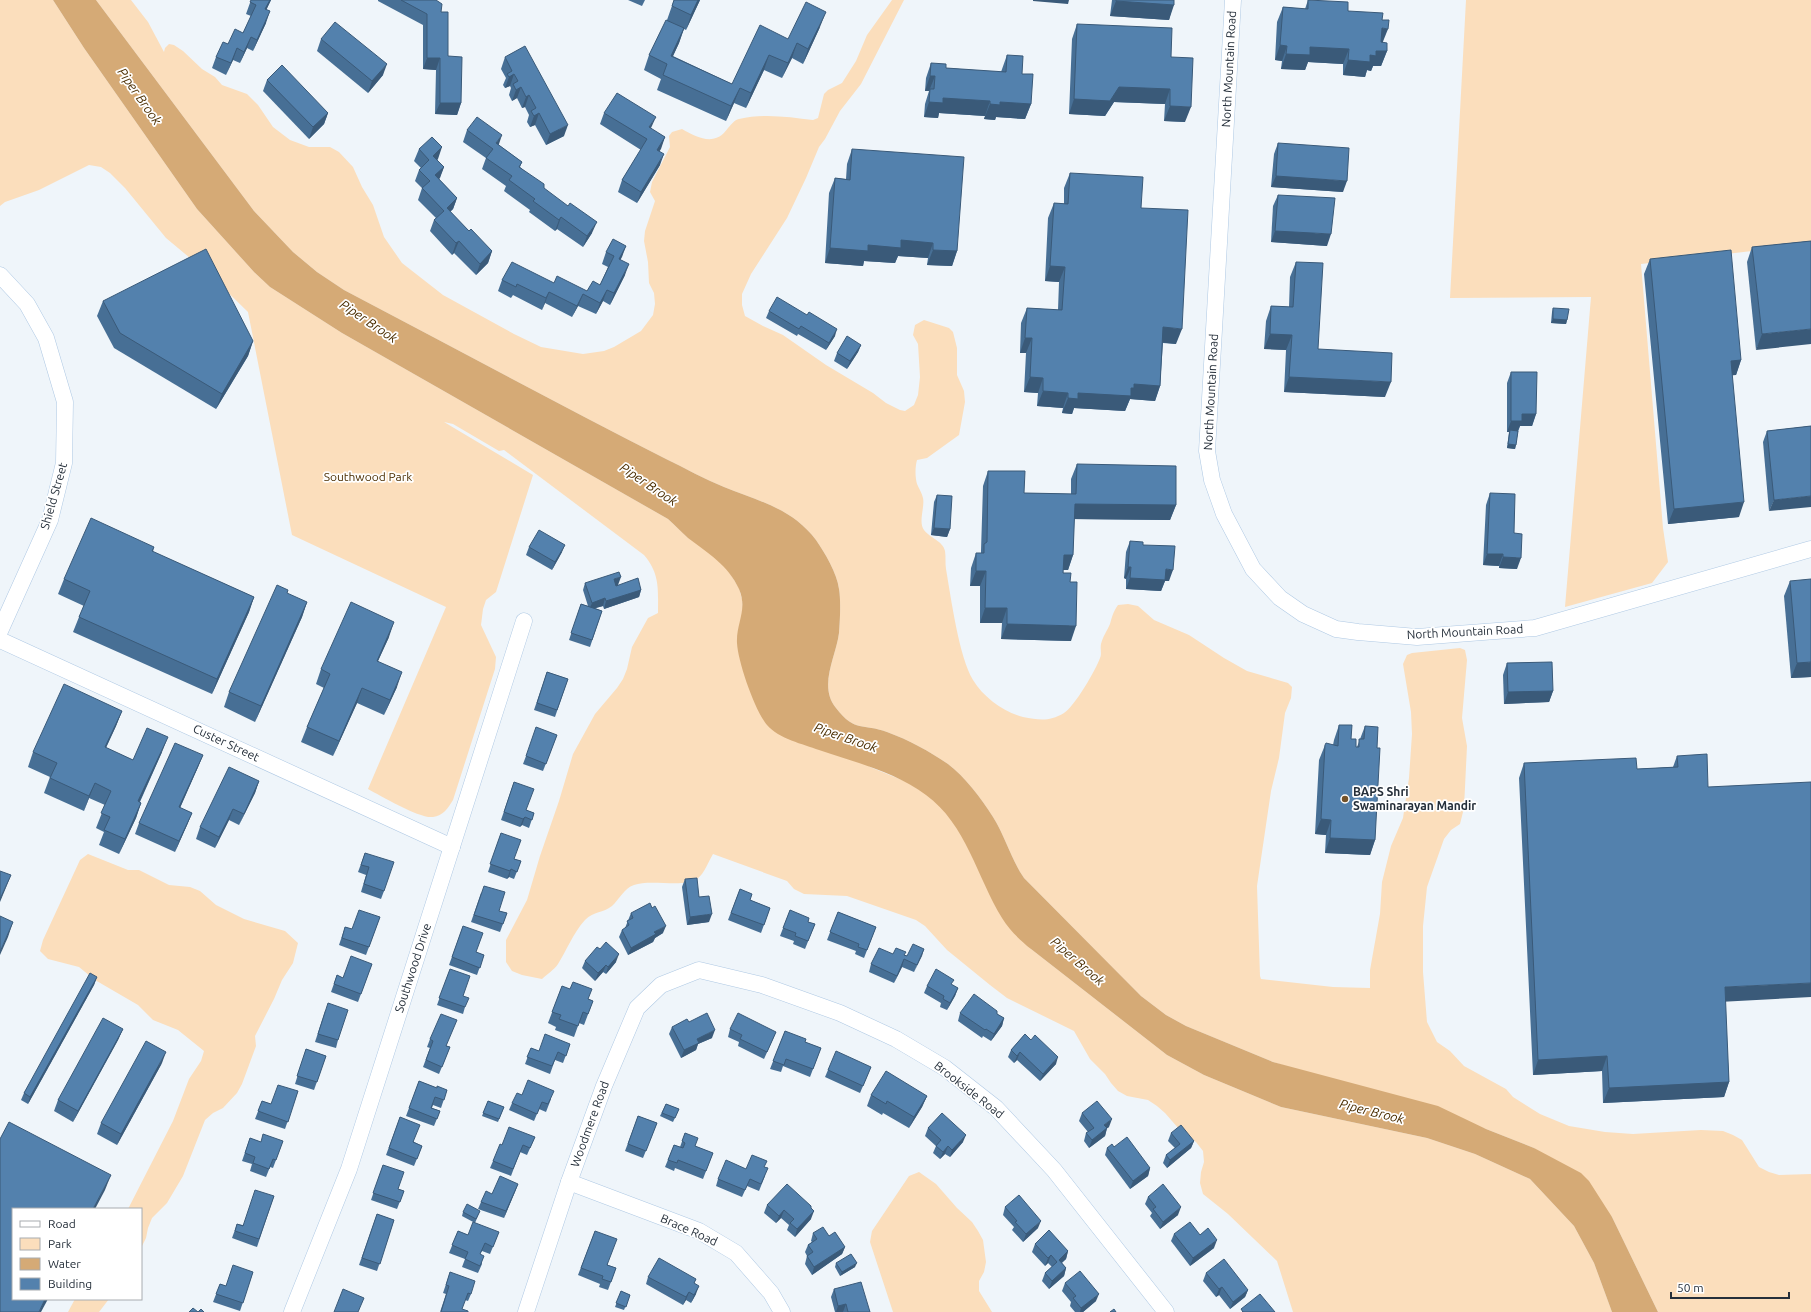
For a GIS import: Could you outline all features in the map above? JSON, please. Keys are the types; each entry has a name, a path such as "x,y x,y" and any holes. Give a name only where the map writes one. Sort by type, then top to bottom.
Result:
{"street":[{"name":"North Mountain Road","path":"1233,0 1207,452 1212,480 1224,514 1253,569 1280,598 1303,614 1336,629 1367,634 1417,636 1535,628 1811,549"},
{"name":"Shield Street","path":"0,274 28,304 46,338 65,402 64,463 50,520 0,631"},
{"name":"Southwood Drive","path":"292,1312 349,1169 524,621"},
{"name":"Custer Street","path":"0,640 452,847"},
{"name":"Woodmere Road","path":"526,1312 569,1182 604,1086 637,1008 661,985 699,970"},
{"name":"Brookside Road","path":"699,970 762,985 840,1014 896,1039 945,1068 996,1108 1054,1170 1166,1312"},
{"name":"Brace Road","path":"569,1182 699,1231 736,1252 771,1293 782,1312"}],"green space":[{"name":"Southwood Park","path":"0,0 53,0 84,48 197,209 254,272 270,287 342,333 668,519 687,537 713,554 728,570 739,588 742,599 743,610 737,642 870,767 907,782 926,794 941,807 954,823 1031,949 1167,1055 1204,1075 1281,1107 1427,1138 1475,1154 1530,1179 1574,1226 1594,1263 1612,1312 1293,1312 1277,1261 1228,1214 1203,1194 1200,1183 1204,1162 1203,1151 1196,1142 1179,1129 1157,1106 1148,1100 1127,1096 1118,1091 1105,1074 1090,1059 1074,1031 1007,998 947,950 925,926 916,920 847,896 804,894 794,889 787,881 713,854 700,877 692,882 641,883 634,885 624,891 612,906 588,917 577,930 558,964 542,979 522,975 512,971 506,962 506,940 527,900 573,754 595,714 623,679 632,647 648,618 658,613 657,582 653,569 644,555 504,450 499,451 453,424 444,422 533,475 496,592 486,600 483,609 481,625 496,657 495,669 453,800 445,811 437,816 427,817 400,806 368,789 446,607 292,535 248,312 208,273 166,238 125,188 110,173 101,167 89,165 39,190 5,202 0,206"},
{"path":"96,0 131,0 148,22 164,52 165,48 169,44 174,45 183,51 202,69 215,77 222,85 247,94 258,105 273,127 290,140 309,147 330,147 339,152 353,167 362,187 373,205 384,237 402,263 443,295 541,347 583,354 604,351 614,347 641,331 653,315 655,304 654,293 649,283 648,262 644,241 645,231 655,201 650,192 652,182 670,147 669,136 672,132 682,129 700,138 712,139 723,134 736,120 748,117 767,116 813,120 818,118 824,94 828,90 842,83 856,61 867,35 892,0 904,0 861,84 840,111 819,147 787,218 751,274 742,294 742,305 745,316 783,335 826,365 873,393 886,403 905,411 914,405 918,395 920,377 918,344 913,335 915,325 924,320 949,328 953,332 957,348 957,375 964,391 965,402 959,435 927,458 917,460 916,475 917,484 923,498 922,527 942,545 945,551 946,569 953,611 964,657 973,680 983,693 995,703 1016,715 1044,720 1059,716 1073,704 1079,696 1098,664 1101,656 1102,641 1116,608 1118,605 1128,604 1138,606 1154,620 1189,635 1247,671 1288,683 1292,687 1291,698 1285,713 1279,758 1271,791 1257,886 1260,976 1261,979 1333,987 1370,988 1370,970 1380,914 1382,882 1391,846 1403,818 1409,778 1412,734 1411,712 1403,664 1407,655 1412,653 1460,648 1465,650 1467,660 1462,718 1467,746 1464,808 1460,824 1451,830 1444,839 1427,887 1423,926 1423,972 1427,1022 1437,1042 1450,1051 1464,1066 1506,1089 1513,1097 1540,1114 1569,1126 1605,1132 1633,1134 1701,1130 1723,1131 1742,1140 1759,1167 1769,1172 1779,1175 1811,1174 1811,1312 1658,1312 1612,1217 1534,1148 1486,1129 1273,1062 1186,1026 1166,1015 1141,996 1024,878 1015,863 993,817 961,775 948,764 919,746 879,729 854,724 843,716 836,708 828,690 828,681 839,633 839,589 836,576 827,557 807,529 796,520 774,507 709,481 344,290 317,272 293,252 254,211"},
{"path":"1466,0 1811,0 1811,244 1641,264 1663,528 1668,562 1652,583 1565,607 1591,297 1450,298"},
{"path":"88,854 128,870 139,870 169,885 190,887 200,891 216,905 244,919 285,931 298,943 293,963 282,980 255,1036 256,1046 242,1084 237,1093 223,1108 213,1113 205,1120 183,1176 167,1203 152,1218 142,1246 142,1208 129,1208 173,1121 189,1079 201,1061 204,1051 178,1030 153,1020 138,1005 95,980 79,967 48,959 40,951 43,940 80,860"},
{"path":"919,1172 936,1184 957,1208 972,1222 983,1240 986,1262 984,1272 979,1281 979,1291 992,1312 893,1312 870,1242 872,1231 909,1176"},
{"path":"74,1300 108,1300 99,1312 68,1312"}],"water":[{"name":"Piper Brook","path":"53,0 96,0 254,211 293,252 317,272 344,290 709,481 774,507 796,520 807,529 827,557 836,576 839,589 839,633 828,681 828,690 836,708 843,716 854,724 879,729 919,746 948,764 961,775 993,817 1015,863 1024,878 1141,996 1166,1015 1186,1026 1273,1062 1438,1106 1486,1129 1534,1148 1581,1173 1589,1181 1612,1217 1658,1312 1612,1312 1594,1263 1574,1226 1530,1179 1475,1154 1427,1138 1281,1107 1204,1075 1167,1055 1031,949 1015,935 1005,923 993,902 961,836 940,807 926,795 888,774 861,763 799,743 778,734 767,725 752,698 740,662 737,636 742,603 739,589 723,566 710,554 688,538 668,519 342,333 270,287 254,272 197,209 84,48"}],"building":[{"path":"251,0 270,0 265,9 270,11 257,40 251,37 244,52 237,48 231,63 216,57 223,42 228,44 235,29 243,33 256,5 250,2"},
{"path":"401,0 436,0 442,4 441,12 448,12 448,56 462,57 461,103 440,103 440,58 427,58 427,14"},
{"path":"674,0 698,0 691,15 672,6"},
{"path":"1174,0 1174,5 1116,1"},
{"path":"1308,0 1348,2 1348,11 1383,13 1382,20 1389,20 1388,29 1382,28 1381,42 1387,43 1387,51 1376,51 1376,56 1370,55 1370,62 1348,60 1349,49 1310,47 1310,55 1286,54 1287,46 1280,45 1283,7 1308,9"},
{"path":"806,2 826,12 808,49 797,43 788,63 769,55 751,93 740,88 731,106 663,75 667,64 649,55 666,20 684,28 671,56 732,84 760,25 788,39"},
{"path":"335,22 387,64 372,81 321,39"},
{"path":"1077,24 1172,28 1171,57 1193,58 1191,107 1170,106 1170,89 1119,87 1110,101 1074,99"},
{"path":"525,46 568,125 550,134 539,113 534,116 531,111 536,108 529,95 526,97 521,87 516,90 513,84 518,81 514,74 509,77 507,74 512,71 505,57"},
{"path":"1007,55 1023,56 1022,74 1033,74 1031,104 1000,102 1000,105 990,104 990,101 943,98 943,103 929,102 930,89 934,89 935,76 930,76 931,63 946,64 946,68 1006,72"},
{"path":"282,65 328,113 313,127 267,80"},
{"path":"617,93 656,117 649,127 665,137 657,150 664,154 641,192 622,180 647,139 604,113"},
{"path":"477,117 502,135 496,143 522,162 519,167 544,184 544,188 568,206 570,203 597,222 587,236 561,217 559,220 533,201 535,199 509,180 512,176 486,158 493,149 467,130"},
{"path":"432,137 442,147 433,156 444,167 435,175 457,198 447,208 469,231 471,229 492,251 480,264 459,241 456,243 434,220 444,211 422,188 430,181 419,170 429,160 419,149"},
{"path":"1278,143 1349,148 1347,181 1276,176"},
{"path":"852,149 964,157 957,251 933,250 933,243 901,240 901,248 868,245 868,251 830,248 835,178 850,180"},
{"path":"1070,173 1143,177 1141,208 1188,210 1182,329 1163,327 1160,386 1134,384 1134,388 1131,388 1131,396 1078,393 1078,399 1068,398 1068,393 1043,391 1043,378 1030,377 1032,338 1025,338 1027,308 1062,310 1065,267 1050,266 1054,203 1068,204"},
{"path":"1278,195 1335,198 1331,234 1275,231"},
{"path":"613,239 626,246 619,259 629,264 614,293 607,290 600,303 583,294 577,306 549,292 546,298 517,284 516,287 502,280 512,262 554,283 557,276 587,291 593,281 600,285 614,256 606,252"},
{"path":"1811,241 1811,329 1762,334 1752,247"},
{"path":"206,249 253,341 222,394 120,333 103,301"},
{"path":"1731,250 1741,360 1731,361 1744,502 1674,509 1650,259"},
{"path":"1296,262 1323,263 1318,349 1392,353 1391,382 1289,377 1292,335 1270,334 1271,306 1293,307"},
{"path":"777,297 807,315 809,312 837,329 829,343 801,326 799,329 769,311"},
{"path":"1553,308 1569,309 1567,320 1553,319"},
{"path":"847,336 861,345 850,361 837,353"},
{"path":"1511,372 1537,372 1536,414 1522,414 1522,421 1511,421"},
{"path":"1811,426 1811,496 1774,500 1767,431"},
{"path":"1510,430 1518,431 1516,445 1508,444"},
{"path":"1077,464 1176,466 1176,505 1075,504 1073,555 1064,555 1063,573 1071,573 1070,582 1077,582 1076,626 1007,624 1007,608 985,608 986,571 976,571 976,553 984,553 984,544 987,542 988,471 1025,471 1024,493 1076,494"},
{"path":"1490,493 1515,494 1514,533 1522,534 1521,558 1503,557 1503,554 1487,554"},
{"path":"937,495 952,496 950,529 934,528"},
{"path":"91,518 154,547 152,551 254,597 217,679 79,617 90,591 64,579"},
{"path":"539,530 565,545 555,562 529,547"},
{"path":"1130,541 1143,542 1143,545 1175,546 1173,570 1166,569 1165,580 1130,578 1131,567 1128,567"},
{"path":"619,572 621,577 614,579 616,586 638,578 641,590 606,601 605,598 592,603 585,583"},
{"path":"1811,579 1811,662 1797,663 1790,581"},
{"path":"277,585 288,590 287,593 307,602 261,706 229,692"},
{"path":"351,602 394,622 377,661 402,672 390,700 362,688 339,741 307,727 330,674 321,669"},
{"path":"581,604 602,611 592,640 571,633"},
{"path":"1552,662 1553,691 1508,692 1507,663"},
{"path":"547,672 568,679 557,710 537,703"},
{"path":"64,684 122,711 105,747 133,760 147,728 168,737 138,801 141,803 125,839 104,830 110,817 101,813 111,791 95,783 89,796 50,778 57,763 33,752"},
{"name":"BAPS Shri Swaminarayan Mandir","path":"1339,725 1352,725 1351,739 1356,739 1356,747 1359,747 1359,739 1364,739 1365,726 1378,727 1377,748 1380,748 1375,840 1330,838 1331,820 1321,819 1325,745 1326,743 1338,746"},
{"path":"536,727 557,735 546,764 526,756"},
{"path":"175,743 203,755 179,807 192,813 179,841 139,823"},
{"path":"1707,754 1708,787 1811,782 1811,983 1725,987 1729,1082 1609,1088 1607,1056 1538,1060 1524,763 1636,758 1637,769 1678,767 1677,756"},
{"path":"229,767 259,781 244,814 233,809 219,837 200,827"},
{"path":"514,782 534,789 526,810 534,813 532,820 525,817 523,819 504,812"},
{"path":"501,833 521,840 514,859 521,861 517,872 490,864"},
{"path":"365,853 394,862 384,891 364,884 369,867 361,865"},
{"path":"0,871 11,875 0,899"},
{"path":"697,878 699,897 709,896 712,914 690,917 685,879"},
{"path":"484,886 505,892 499,911 507,913 503,924 474,915"},
{"path":"740,889 752,894 750,900 770,908 764,925 731,913"},
{"path":"650,903 652,908 655,906 666,926 654,932 656,934 631,948 622,930 629,925 627,921 633,918 631,913"},
{"path":"359,910 380,917 369,947 342,938 345,927 352,929"},
{"path":"790,910 809,918 808,922 815,924 808,941 795,936 796,933 783,928"},
{"path":"838,912 876,927 867,950 858,947 859,944 830,932"},
{"path":"0,916 13,922 0,952"},
{"path":"463,926 483,933 476,952 484,955 480,968 452,957"},
{"path":"606,942 619,954 608,967 606,965 598,973 585,961 597,947 600,949"},
{"path":"913,944 924,949 917,965 904,959 897,976 871,964 879,948 893,954 896,948 906,952 904,955 907,956"},
{"path":"351,956 372,964 361,994 334,984 337,975 343,978"},
{"path":"450,969 470,976 463,996 469,998 465,1007 439,998"},
{"path":"936,969 954,980 951,984 958,988 950,1003 943,999 944,996 927,986"},
{"path":"90,973 97,977 30,1097 24,1093"},
{"path":"573,982 592,989 588,999 593,1001 588,1014 583,1012 578,1026 559,1019 561,1015 552,1012 562,986 570,989"},
{"path":"974,994 997,1011 997,1014 1004,1018 994,1034 986,1029 985,1030 960,1013"},
{"path":"328,1003 348,1010 338,1040 318,1034"},
{"path":"707,1013 715,1030 697,1039 699,1043 684,1050 672,1027 687,1019 689,1022"},
{"path":"738,1013 776,1032 767,1052 740,1039 742,1035 730,1029"},
{"path":"441,1014 457,1020 446,1046 450,1047 442,1067 426,1060 433,1041 430,1039"},
{"path":"103,1018 123,1029 78,1111 58,1100"},
{"path":"785,1031 806,1039 805,1042 821,1048 813,1069 786,1059 784,1065 773,1061"},
{"path":"545,1034 570,1044 566,1056 558,1052 552,1066 527,1057 531,1048 539,1051"},
{"path":"1025,1034 1031,1040 1035,1035 1058,1057 1043,1074 1020,1052 1017,1056 1011,1050"},
{"path":"146,1041 166,1052 121,1134 101,1123"},
{"path":"306,1049 326,1056 317,1082 297,1076"},
{"path":"836,1051 871,1067 863,1086 828,1070"},
{"path":"886,1071 927,1096 914,1117 887,1101 886,1104 871,1095"},
{"path":"528,1080 554,1091 548,1104 542,1102 537,1114 512,1103 517,1093 522,1095"},
{"path":"419,1081 447,1090 444,1100 435,1097 431,1108 440,1111 437,1119 409,1108"},
{"path":"278,1085 298,1091 288,1122 258,1111 262,1101 271,1104"},
{"path":"488,1101 504,1107 499,1119 483,1113"},
{"path":"1097,1101 1112,1119 1104,1125 1107,1128 1092,1140 1086,1133 1094,1128 1082,1113"},
{"path":"666,1104 679,1109 675,1118 662,1113"},
{"path":"942,1113 966,1135 952,1150 948,1146 943,1152 936,1146 941,1140 928,1128"},
{"path":"638,1116 657,1123 646,1151 628,1144"},
{"path":"400,1117 420,1125 413,1142 422,1146 417,1159 389,1148"},
{"path":"9,1122 111,1175 94,1208 12,1208 12,1300 45,1300 39,1312 0,1312 0,1139"},
{"path":"1181,1125 1194,1141 1170,1160 1166,1155 1180,1144 1171,1133"},
{"path":"509,1127 535,1137 530,1148 523,1145 513,1169 493,1161 500,1144 502,1145"},
{"path":"685,1133 698,1138 695,1146 713,1153 706,1171 678,1160 677,1163 668,1160 674,1145 683,1148 685,1143 682,1141"},
{"path":"263,1134 283,1141 276,1160 273,1159 269,1169 253,1163 255,1157 245,1153 250,1138 261,1142"},
{"path":"1127,1137 1150,1168 1133,1181 1107,1148 1112,1144 1114,1147"},
{"path":"752,1155 767,1161 764,1167 768,1168 761,1184 750,1179 745,1190 718,1179 726,1160 746,1169"},
{"path":"383,1165 404,1172 398,1189 404,1191 400,1202 373,1193"},
{"path":"500,1176 518,1184 506,1211 481,1202 486,1191 492,1194"},
{"path":"787,1184 811,1206 814,1211 797,1229 790,1223 794,1219 784,1210 779,1216 767,1205"},
{"path":"1163,1184 1181,1207 1163,1222 1153,1209 1156,1207 1148,1197"},
{"path":"255,1190 274,1196 259,1239 235,1231 237,1224 243,1226"},
{"path":"1019,1195 1041,1221 1026,1234 1015,1222 1017,1221 1005,1207"},
{"path":"467,1204 480,1211 476,1219 463,1212"},
{"path":"377,1214 394,1220 380,1264 362,1258"},
{"path":"473,1222 499,1232 493,1247 485,1243 480,1254 484,1256 480,1266 465,1259 468,1252 452,1245 458,1231 468,1235"},
{"path":"1190,1222 1200,1235 1208,1228 1217,1240 1193,1258 1174,1234"},
{"path":"823,1227 829,1236 835,1232 845,1247 814,1267 807,1256 813,1252 808,1245 817,1239 813,1233"},
{"path":"1049,1230 1068,1251 1059,1260 1066,1268 1052,1281 1045,1273 1057,1262 1051,1255 1048,1258 1035,1244"},
{"path":"595,1231 617,1239 607,1265 616,1268 611,1282 602,1279 603,1276 581,1268"},
{"path":"851,1254 857,1263 842,1272 836,1263"},
{"path":"659,1258 696,1279 694,1283 699,1286 694,1295 689,1292 686,1297 648,1277"},
{"path":"1224,1259 1248,1290 1233,1302 1222,1287 1219,1289 1206,1273"},
{"path":"233,1265 253,1272 243,1303 216,1294 220,1284 226,1286"},
{"path":"1080,1271 1099,1294 1081,1308 1073,1298 1076,1296 1065,1283"},
{"path":"450,1272 475,1281 471,1294 468,1293 462,1309 468,1312 441,1312 449,1286 446,1285"},
{"path":"861,1282 870,1312 848,1312 846,1304 838,1306 834,1289"},
{"path":"343,1289 364,1298 358,1312 334,1312"},
{"path":"621,1291 630,1295 626,1307 616,1303"},
{"path":"1260,1294 1275,1312 1243,1312 1241,1309"},
{"path":"193,1308 198,1312 189,1312"}],"place":[{"name":"BAPS Shri Swaminarayan Mandir","path":"1345,799"}]}
